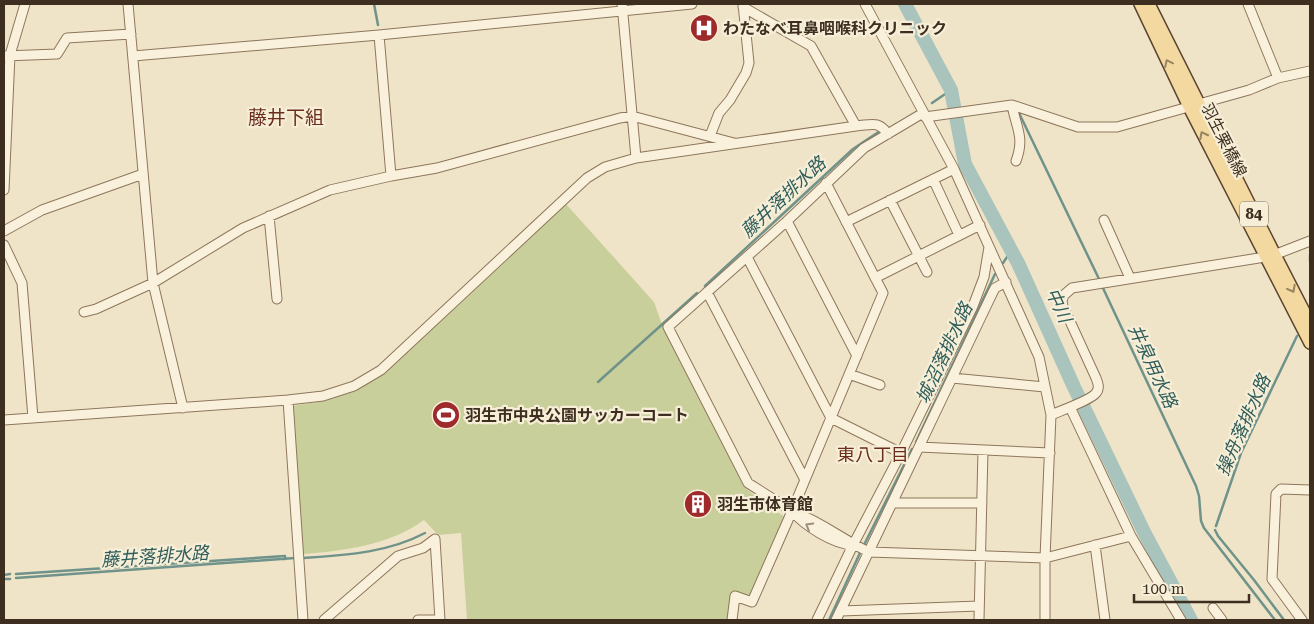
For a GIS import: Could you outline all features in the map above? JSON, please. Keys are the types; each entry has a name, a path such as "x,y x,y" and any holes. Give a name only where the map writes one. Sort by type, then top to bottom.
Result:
{"main road":[{"name":"羽生栗橋線","path":"1140,4 1270,256 1310,343"},
{"name":"羽生栗橋線","path":"1149,4 1194,106"},
{"name":"羽生栗橋線","path":"1270,256 1310,323"}],"street":[{"path":"4,190 7,56 24,4"},
{"path":"128,4 153,283 183,408"},
{"path":"133,56 379,35 623,7 692,4"},
{"path":"865,4 954,169 1039,357 1051,415 1045,558 1045,620"},
{"path":"1248,4 1278,78"},
{"path":"743,5 811,46 856,126"},
{"path":"710,136 718,113 730,100 742,80 749,63 743,5"},
{"path":"623,7 636,158"},
{"path":"7,56 57,54 67,38 131,34"},
{"path":"379,35 391,176"},
{"path":"1131,536 1045,558 870,552 853,545 842,544 801,522 792,512 748,484 668,327 787,222 864,148 924,115 1012,105 1078,127 1117,127 1249,90 1278,78 1310,71"},
{"path":"1012,105 1020,130 1020,149 1016,161"},
{"path":"84,312 96,309 153,283 243,228 330,190 436,168 611,120 632,116 739,144"},
{"path":"4,420 288,400 323,396 354,386 381,370 587,178 605,167 636,158 856,126 878,124 888,134"},
{"path":"846,222 954,169"},
{"path":"4,231 42,210 143,174"},
{"path":"932,179 959,236"},
{"path":"732,620 735,596 752,602 792,512 883,293 826,183"},
{"path":"890,200 927,272"},
{"path":"269,216 277,299"},
{"path":"1104,220 1130,278"},
{"path":"787,222 857,356"},
{"path":"875,278 980,225"},
{"path":"1051,415 1091,397 1097,392 1098,383 1063,306 1064,295 1072,288 1270,256 1310,241"},
{"path":"4,245 22,283 33,418"},
{"path":"817,620 973,306 984,276 989,246"},
{"path":"747,257 831,418 901,453"},
{"path":"836,620 995,288 1006,282"},
{"path":"707,292 805,480"},
{"path":"849,374 880,386"},
{"path":"952,378 1045,388"},
{"path":"288,400 303,620"},
{"path":"1073,405 1131,536 1181,620"},
{"path":"906,442 918,448 1050,453"},
{"path":"979,620 983,450"},
{"path":"1302,620 1272,579 1276,494 1281,489 1310,490"},
{"path":"892,503 982,503"},
{"path":"324,620 398,556 423,548 435,539 440,620 418,620"},
{"path":"1095,545 1105,620"},
{"path":"841,611 979,606"},
{"path":"1213,608 1222,620"}],"green space":[{"path":"566,204 654,302 664,330 744,487 785,517 750,598 732,591 728,620 467,620 461,533 438,535 424,520 411,529 382,541 350,549 302,554 292,406 324,401 355,391 384,373"}],"waterway":[{"path":"374,4 378,25"},
{"name":"中川","path":"905,4 951,90 965,164 1018,263 1074,387 1144,532 1191,620"},
{"name":"藤井落排水路","path":"932,103 951,90"},
{"name":"井泉用水路","path":"1019,113 1100,281"},
{"name":"藤井落排水路","path":"705,286 853,149 880,131"},
{"name":"城沼落排水路","path":"1003,263 1011,251"},
{"name":"操舟落排水路","path":"1310,255 1310,261"},
{"name":"城沼落排水路","path":"916,442 995,274"},
{"name":"井泉用水路","path":"1102,286 1196,486 1199,496 1201,521 1204,528 1275,620"},
{"name":"藤井落排水路","path":"598,382 697,293"},
{"name":"操舟落排水路","path":"1216,526 1241,453 1297,336"},
{"name":"城沼落排水路","path":"864,545 912,449"},
{"name":"操舟落排水路","path":"1215,530 1284,620"},
{"name":"藤井落排水路","path":"304,558 381,549 411,540 425,533"},
{"name":"城沼落排水路","path":"829,620 860,553"},
{"name":"藤井落排水路","path":"16,574 285,556 285,559"},
{"name":"藤井落排水路","path":"16,578 295,558"},
{"path":"4,575 10,574"},
{"name":"藤井落排水路","path":"4,579 10,579"}],"place":[{"name":"わたなべ耳鼻咽喉科クリニック","path":"704,28"},
{"name":"羽生市中央公園サッカーコート","path":"446,415"},
{"name":"羽生市体育館","path":"698,504"}],"district":[{"name":"藤井下組","path":"286,117"},
{"name":"東八丁目","path":"873,454"}]}
